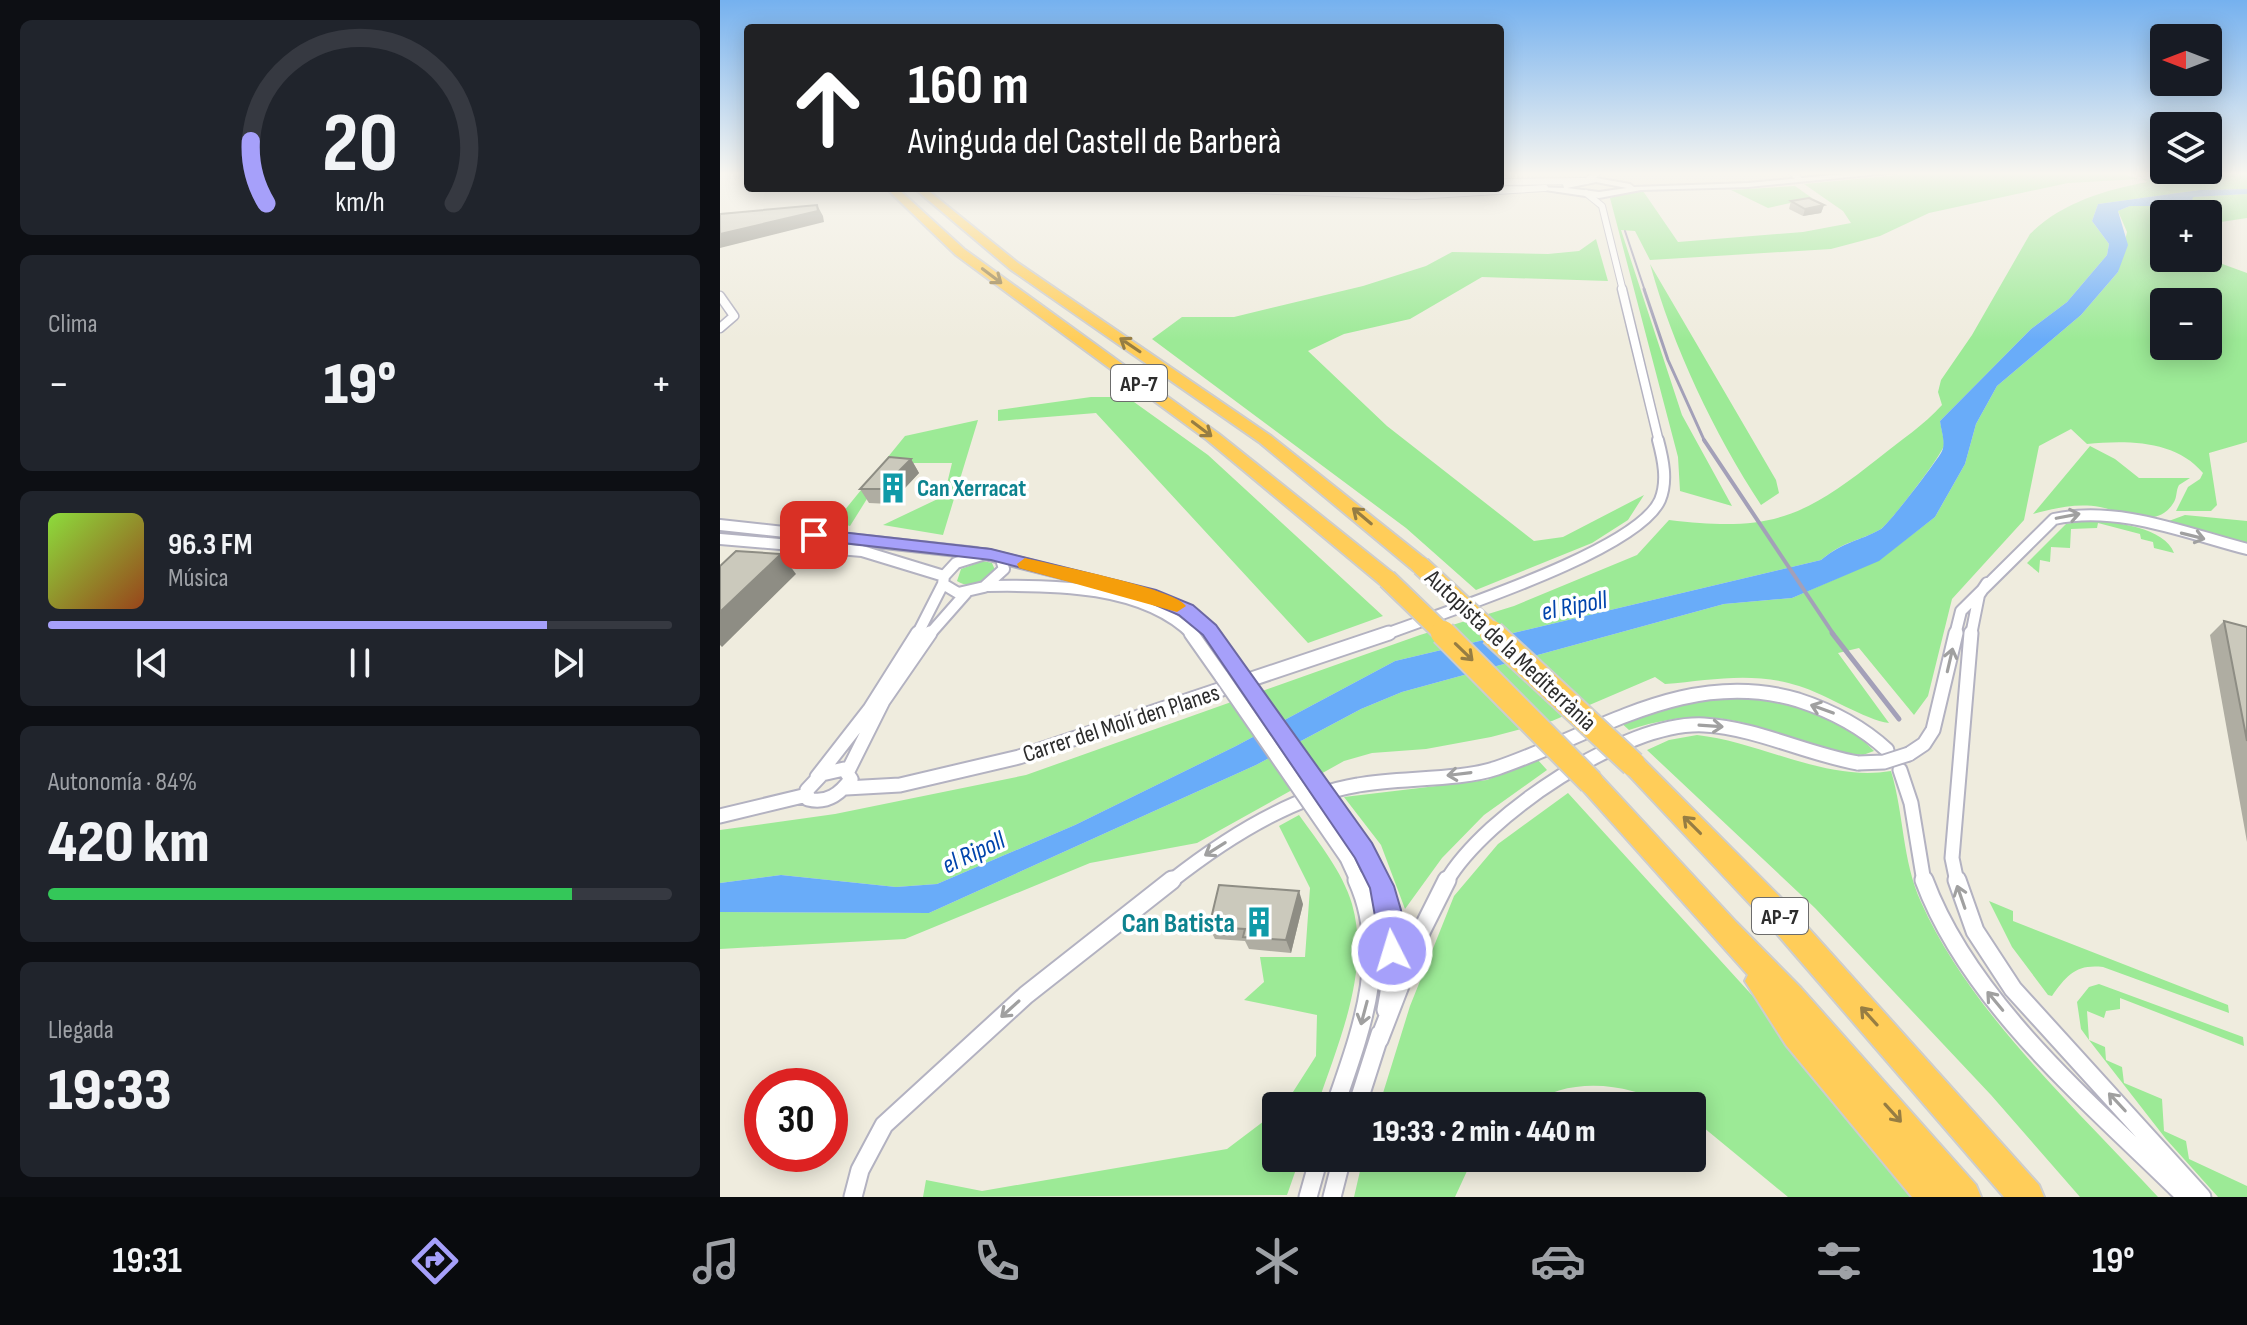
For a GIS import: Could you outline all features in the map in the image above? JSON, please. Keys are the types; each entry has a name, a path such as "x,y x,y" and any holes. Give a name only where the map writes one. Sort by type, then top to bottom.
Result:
{"highway":[{"name":"Autopista de la Mediterrània","path":"934,228 960,252 1213,437 1387,579 1591,782 1726,932 1791,998 1964,1197"},
{"name":"Autopista de la Mediterrània","path":"968,228 1014,266 1265,439 1421,566 1633,764 1775,911 2027,1197"},
{"path":"1726,932 1797,1034 1934,1197"}],"street":[{"name":"Carrer del Molí den Planes","path":"807,795 813,801 826,801 846,788 900,785 1019,757 1370,640 1602,548 1633,529 1660,500 1664,485 1662,449 1607,228"},
{"path":"720,296 734,316 720,328"},
{"path":"1362,1092 1427,919 1447,879 1499,820 1558,777 1635,739 1663,729 1701,724 1737,729 1791,748 1858,763 1905,762 1931,736 1961,611 2049,522 2069,514 2110,516 2247,549"},
{"path":"720,525 985,554 1169,602 1210,630 1364,850 1382,886 1392,935 1389,997 1379,1040"},
{"path":"720,539 871,550 944,580 951,591 966,593 987,586 1001,575 1004,569 1001,559"},
{"path":"720,816 765,808 807,795 817,777 854,732 928,618 944,580 956,563 985,554"},
{"path":"1987,583 1979,595 1973,615 1954,807 1952,858 1960,895 1986,951 2013,989 2202,1197"},
{"path":"987,586 1070,589 1158,611 1192,634 1222,677 1347,858 1367,901 1375,956 1364,1016 1340,1092"},
{"path":"846,788 851,779 848,771 859,742 930,631 966,593"},
{"path":"853,1197 860,1170 884,1125 991,1025 1123,915 1200,858 1293,806 1355,785 1494,769 1645,705 1711,690 1760,691 1819,707 1866,730 1887,750"},
{"path":"1905,762 1924,882 1965,963 2047,1059 2186,1197"},
{"path":"817,777 831,770 848,771"},
{"path":"1308,1197 1315,1172"},
{"path":"1332,1197 1338,1172"}],"green space":[{"path":"1618,228 1668,228 1678,242 1825,228 1897,228 1880,236 1831,249 1650,260 1635,231 1621,230 1682,415 1732,506 1680,491 1678,457"},
{"path":"2037,228 2097,228 2109,244 2107,255 2067,302 2031,329 1940,421 1944,445 1941,451 1886,524 1821,560 1395,661 1236,746 1075,825 937,884 896,887 781,875 720,883 720,830 835,814 1026,775 1420,635 1514,606 1637,555 1669,520 1734,524 1760,522 1806,507 1853,478 1942,405 1938,392 1941,380 1972,335 2030,234"},
{"path":"2125,228 2150,228 2150,272 2222,272 2222,264 2247,273 2247,442 2209,453 2217,505 2211,511 2176,511 2188,487 2203,473 2192,462 2165,448 2118,442 2087,444 2071,429 2039,446 2024,520 1952,599 1928,696 1914,715 1859,648 1838,653 1889,723 1782,681 1732,678 1665,684 1655,677 1552,721 1491,737 1426,749 1372,753 1344,761 1197,843 1090,863 905,939 720,949 720,912 929,913 1256,765 1361,709 1402,692 1724,604 1792,598 1879,560 1935,517 1965,464 1976,424 1997,386 2081,315 2118,272 2127,232"},
{"path":"1596,239 1608,281 1482,277 1410,319 1344,334 1308,351 1387,426 1534,541 1563,537 1644,495 1628,520 1592,543 1476,590 1406,528 1152,339 1182,317 1234,317 1363,286 1426,266 1452,252 1548,254 1579,251"},
{"path":"1650,264 1776,480 1779,493 1761,505 1696,389 1670,327"},
{"path":"1091,397 1127,397 1208,455 1383,616 1308,643 1096,413 998,421 998,410"},
{"path":"978,420 943,535 883,525 944,496 952,463 900,463 870,494 850,526 835,522 905,436"},
{"path":"2090,446 2115,459 2139,478 2190,478 2179,485 2174,502 2159,516 2140,517 2083,506 2033,514"},
{"path":"2185,515 2247,521 2247,544 2166,522"},
{"path":"2082,521 2134,526 2159,536 2174,553 2154,548 2153,542 2141,539 2140,534 2098,523 2097,528 2071,529 2070,548 2051,547 2050,562 2040,560 2039,573 2027,563 2066,524"},
{"path":"983,561 992,563 995,570 988,578 973,585 957,581 961,569"},
{"path":"1717,697 1759,700 1802,709 1841,725 1874,751 1863,755 1845,753 1763,728 1716,718 1662,721 1629,730 1619,721 1686,701"},
{"path":"1697,735 1842,771 1891,771 1915,886 1942,942 1967,982 2027,1057 2158,1197 2080,1197 1991,1095 1815,908 1647,750 1669,740"},
{"path":"1537,759 1547,770 1484,815 1442,858 1405,909 1381,845 1344,797 1487,780"},
{"path":"1568,793 1770,1015 1911,1197 1788,1197 1706,1130 1706,1092 1634,1092 1606,1086 1579,1086 1555,1092 1383,1092 1410,1006 1454,896 1498,844"},
{"path":"1299,815 1342,880 1352,904 1357,929 1358,955 1350,1006 1322,1092 1293,1092 1316,1056 1317,1015 1244,1000 1264,982 1260,957 1305,957 1310,888 1279,826"},
{"path":"1989,901 2013,911 2013,921 2228,1005 2229,1013 2103,967 2086,967 2073,972 2052,996 2048,995 2012,947"},
{"path":"2099,984 2243,1037 2244,1046 2120,998 2120,1009 2106,1011 2104,1018 2087,1011 2089,1040 2081,1029 2077,1002 2089,987"},
{"path":"2089,1040 2105,1047 2106,1060 2122,1067 2124,1083 2162,1099 2164,1131 2186,1141 2189,1159 2247,1186 2247,1197 2218,1197 2166,1139"},
{"path":"1262,1123 1262,1172 1295,1172 1287,1195 923,1197 926,1180 982,1191 1227,1149"},
{"path":"1360,1172 1467,1172 1455,1197 1354,1197"}],"water":[{"path":"2097,228 2123,228 2128,245 2118,272 2081,315 1997,386 1976,424 1965,464 1935,517 1879,561 1792,598 1724,604 1402,692 1361,709 1256,765 929,913 720,912 720,883 781,875 896,887 937,884 1075,825 1236,746 1395,661 1821,560 1885,525 1942,451 1940,421 2031,329 2067,302 2107,255 2109,244"}],"building":[{"path":"720,228 746,228 720,234"},
{"path":"889,457 911,459 881,489 860,489"},
{"path":"736,551 781,554 720,612 720,566"},
{"path":"2224,621 2247,627 2247,741"},
{"name":"Can Batista","path":"1219,885 1299,891 1286,940 1243,937 1245,929 1209,927"}],"railway":[{"path":"1625,231 1645,291"},
{"path":"1644,289 1668,360 1704,440"},
{"path":"1704,440 1834,635"},
{"path":"1832,633 1899,719"}],"slow traffic":[{"path":"1025,564 1149,595 1177,606"}],"place":[{"name":"Can Xerracat","path":"893,488"},
{"name":"Can Batista","path":"1259,922"}],"route":[{"path":"814,535 991,554 1149,595 1186,610 1210,630 1364,850 1382,886 1389,910 1392,951"}],"water label":[{"name":"el Ripoll","path":"1574,605"},
{"name":"el Ripoll","path":"973,852"}]}
